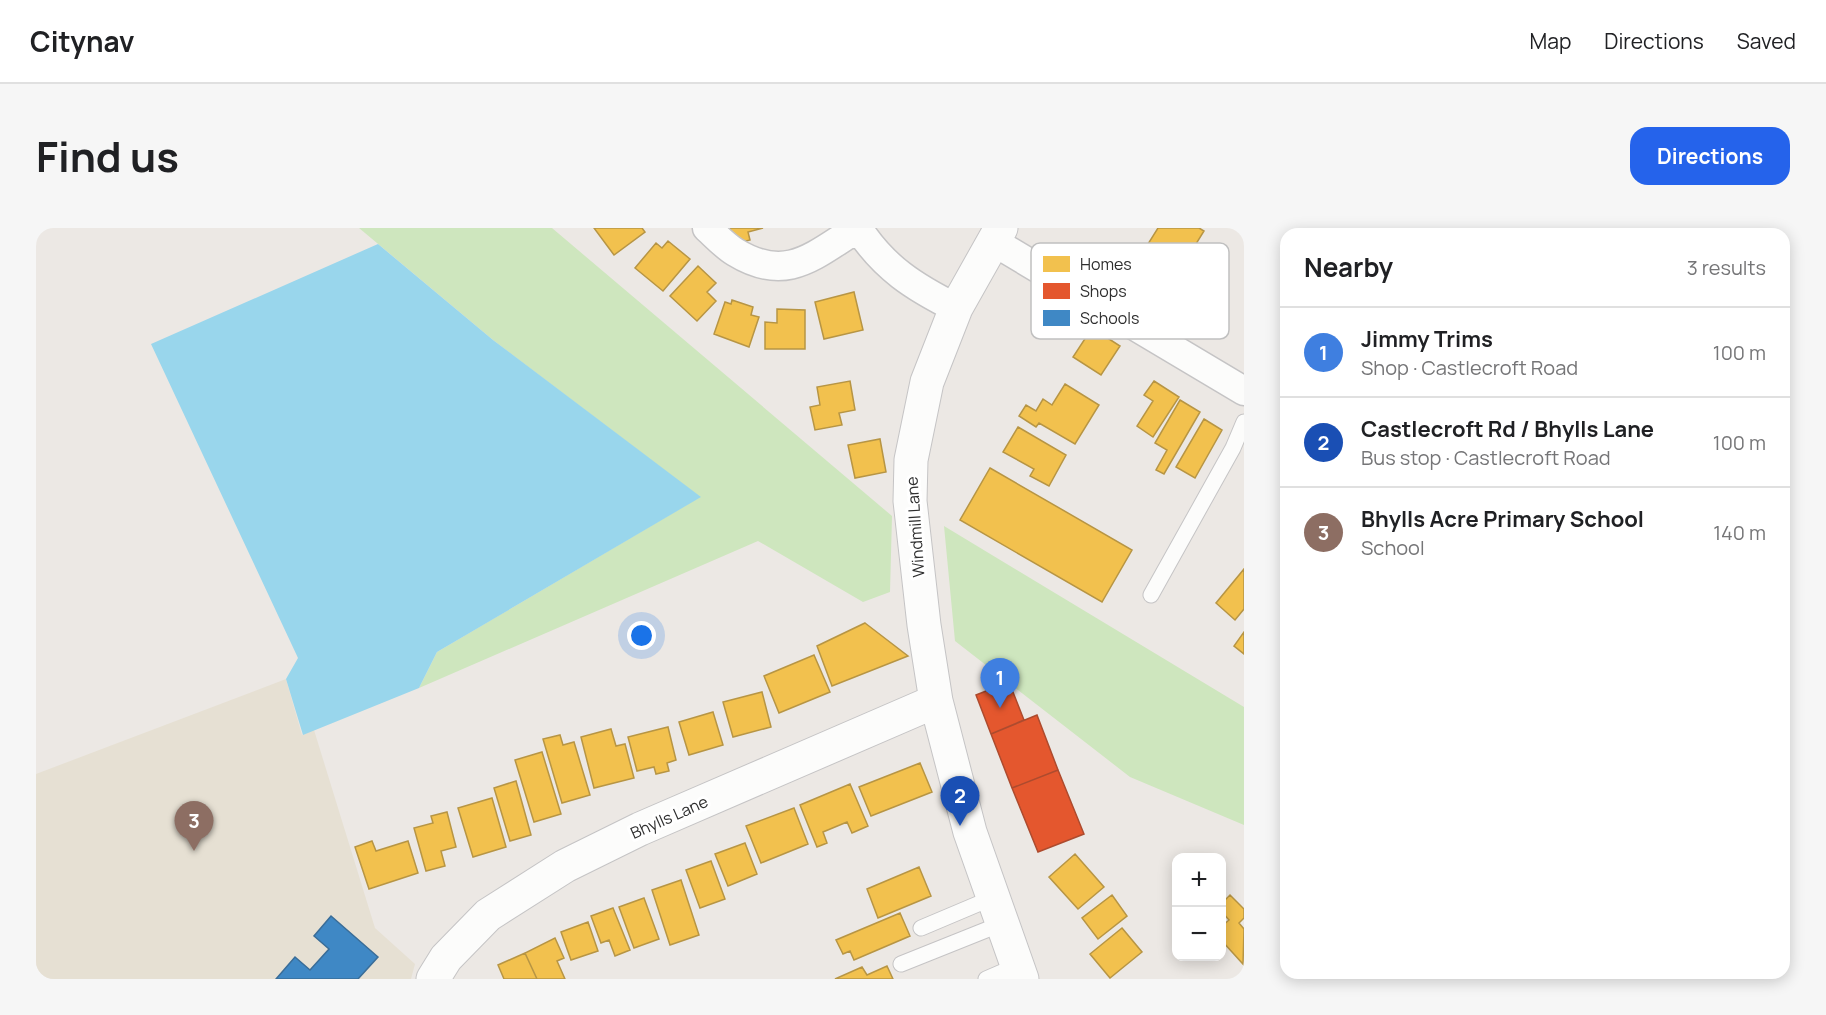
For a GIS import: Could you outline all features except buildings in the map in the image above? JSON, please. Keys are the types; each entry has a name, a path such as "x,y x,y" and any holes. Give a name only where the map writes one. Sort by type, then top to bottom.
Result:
{"street":[{"path":"707,228 734,252 764,266 784,267 808,259 858,228 871,248 891,268 927,294 956,308"},
{"path":"997,235 1031,256"},
{"name":"Windmill Lane","path":"997,235 956,308 927,382 911,460 911,519 936,701 970,832 1019,972"},
{"path":"1162,339 1244,391"},
{"name":"Bhylls Lane","path":"433,979 446,958 488,915 566,866 640,829 936,701"}],"lane":[{"path":"1151,595 1233,448 1244,422"},
{"path":"921,928 997,911"},
{"path":"901,964 997,911"},
{"path":"986,979 1019,972"}],"shaded area":[{"path":"286,679 302,735 314,730 375,928 415,964 411,979 36,979 36,774"}],"green space":[{"path":"359,228 552,228 892,516 890,592 863,602 758,541 419,688 437,652 700,497 493,340"},
{"path":"944,526 1244,707 1244,825 1130,777 955,641"}],"water":[{"path":"378,244 493,340 701,497 437,652 419,688 303,735 286,679 298,658 151,344"}],"place":[{"name":"Jimmy Trims","path":"1000,708"},
{"name":"Castlecroft Rd / Bhylls Lane","path":"960,826"},
{"name":"Bhylls Acre Primary School","path":"194,851"}]}
